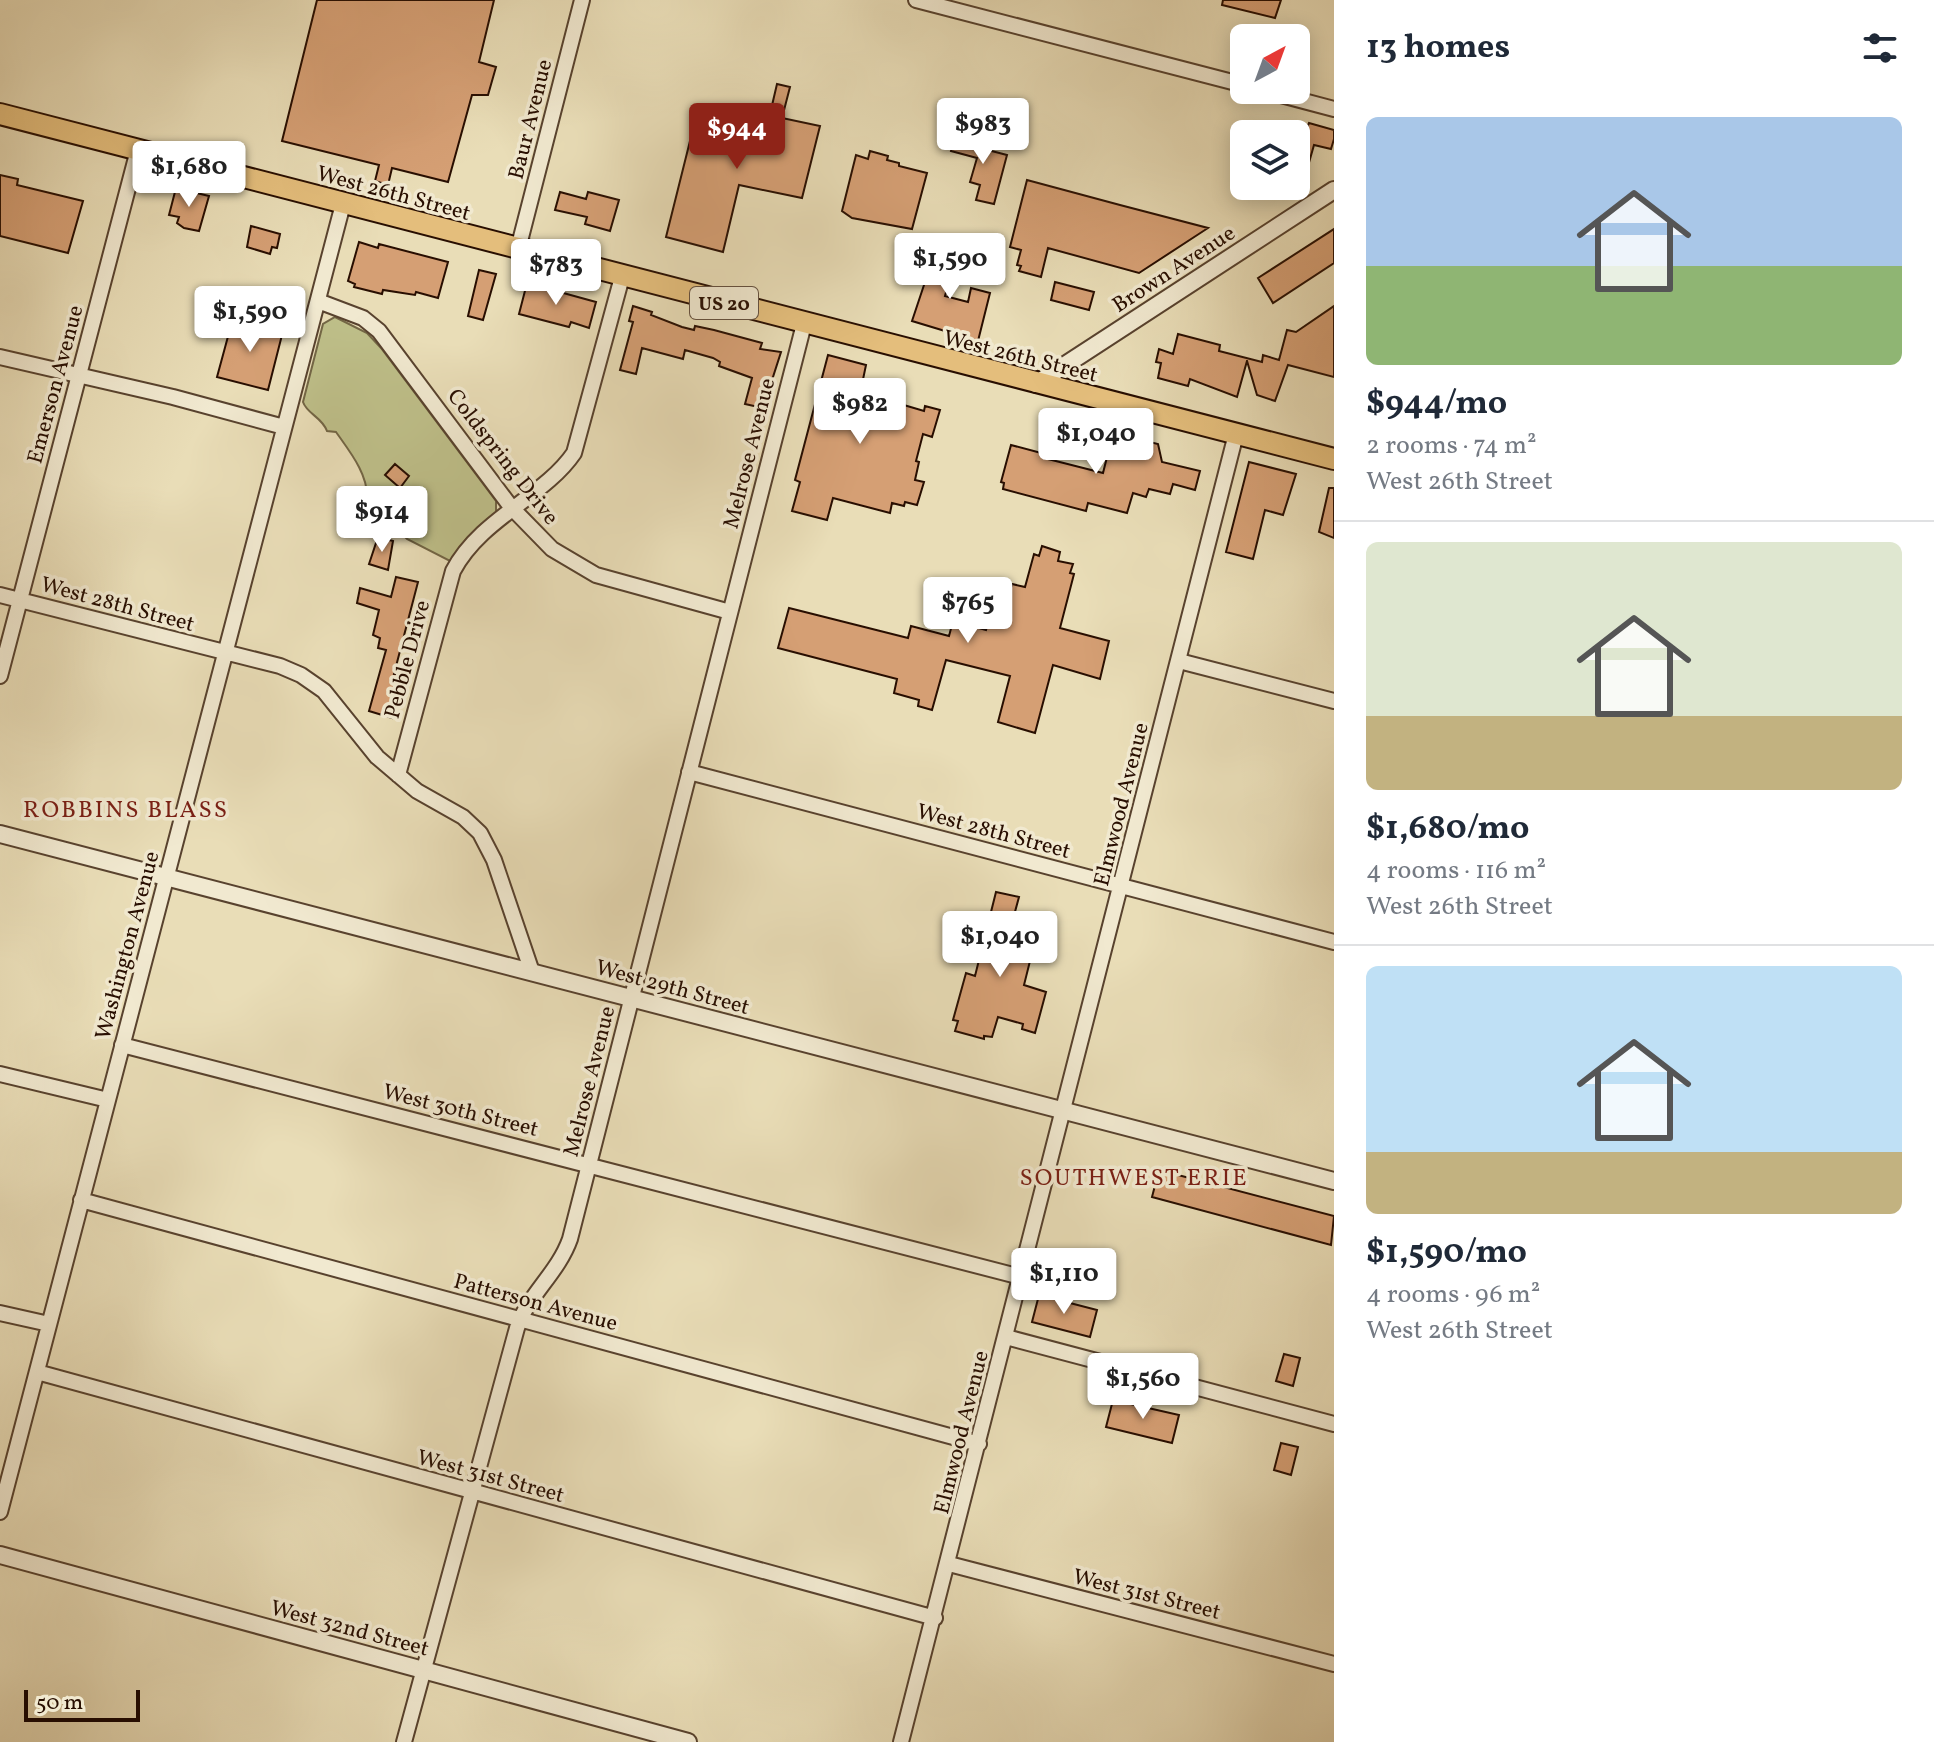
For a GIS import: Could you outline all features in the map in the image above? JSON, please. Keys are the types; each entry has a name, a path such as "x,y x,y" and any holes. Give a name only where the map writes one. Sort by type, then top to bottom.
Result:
{"main road":[{"name":"West 26th Street","path":"0,114 1334,459"}],"street":[{"name":"Baur Avenue","path":"518,249 582,0"},
{"path":"916,0 1230,81"},
{"path":"1310,103 1334,109"},
{"name":"Emerson Avenue","path":"0,676 138,150"},
{"name":"Brown Avenue","path":"1036,384 1334,190"},
{"name":"Washington Avenue","path":"0,1512 343,204"},
{"name":"Pebble Drive","path":"398,775 453,571 471,545 511,507 562,467 574,453 622,277"},
{"name":"Coldspring Drive","path":"318,301 363,318 379,331 511,507 540,539 588,572 730,612"},
{"name":"Melrose Avenue","path":"404,1742 520,1319 566,1250 804,324"},
{"path":"0,357 190,401 284,427"},
{"name":"Elmwood Avenue","path":"901,1742 1236,434"},
{"name":"West 28th Street","path":"0,595 293,671 316,685 370,750 432,801 468,821 480,833 494,860 532,972"},
{"path":"1179,661 1334,701"},
{"name":"West 28th Street","path":"689,772 1334,942"},
{"name":"West 29th Street","path":"0,834 1334,1181"},
{"name":"West 30th Street","path":"122,1045 1021,1277"},
{"path":"0,1074 108,1100"},
{"name":"Patterson Avenue","path":"81,1200 979,1444"},
{"path":"0,1313 49,1324"},
{"path":"1006,1337 1334,1424"},
{"name":"West 31st Street","path":"37,1372 935,1618"},
{"name":"West 32nd Street","path":"0,1555 688,1742"},
{"name":"West 31st Street","path":"949,1564 1334,1664"}],"green space":[{"path":"335,317 367,333 381,348 496,501 496,513 467,538 450,561 407,539 367,498 365,480 352,455 336,432 327,431 303,402 323,324"}],"building":[{"path":"317,0 494,0 479,62 496,67 488,95 472,95 448,182 392,168 388,185 375,181 379,165 282,141"},
{"path":"1223,0 1281,0 1275,18 1222,5"},
{"path":"777,84 790,87 782,118 820,126 802,198 739,185 723,252 666,237 699,105 730,112 725,134 763,144"},
{"path":"1310,123 1334,130 1331,149 1314,145 1310,159"},
{"path":"968,133 987,138 984,149 1007,155 994,204 976,200 980,185 970,182 977,158 951,151 954,140 966,143"},
{"path":"870,151 888,156 887,160 899,163 899,166 927,173 912,229 852,218 842,211 856,155 868,159"},
{"path":"0,175 18,179 17,185 83,201 68,253 0,236"},
{"path":"1027,180 1208,228 1139,273 1048,248 1041,277 1019,271 1021,266 1017,265 1021,250 1010,247"},
{"path":"176,188 209,196 199,231 184,228 177,223 179,217 169,215"},
{"path":"560,192 586,199 588,192 619,200 610,231 585,224 587,217 555,210"},
{"path":"251,226 280,234 277,248 272,247 270,254 247,247"},
{"path":"1334,229 1334,263 1273,303 1258,278"},
{"path":"359,242 378,248 379,244 448,262 438,298 416,292 415,295 383,290 382,294 354,287 355,284 348,281"},
{"path":"937,246 957,252 945,296 968,302 971,288 990,293 978,341 912,321"},
{"path":"479,270 496,274 483,320 468,316"},
{"path":"1055,282 1094,292 1089,310 1051,300"},
{"path":"527,283 596,302 589,328 571,322 569,327 519,314"},
{"path":"633,306 682,327 714,330 762,343 760,349 781,352 763,408 745,404 752,378 719,366 720,362 713,358 685,350 683,359 642,348 636,374 620,370 633,322 629,321"},
{"path":"1334,306 1334,377 1288,365 1275,401 1257,395 1247,361 1237,397 1190,379 1188,386 1158,378 1161,363 1156,362 1159,349 1173,354 1178,334 1220,345 1219,351 1262,362 1263,355 1279,360 1287,330 1296,332"},
{"path":"233,318 283,331 268,390 217,377"},
{"path":"828,355 866,365 861,389 871,392 870,395 924,411 925,406 940,410 932,437 923,434 916,461 919,462 915,480 924,482 917,505 892,503 890,513 833,498 827,520 792,511 800,482 795,480"},
{"path":"1113,433 1158,444 1162,462 1200,471 1195,490 1173,484 1170,494 1149,489 1146,497 1133,493 1127,513 1088,503 1086,511 1003,489 1004,483 1001,482 1011,445 1045,454 1044,458 1103,473"},
{"path":"1249,462 1296,474 1283,515 1265,510 1253,559 1226,552"},
{"path":"395,464 409,476 400,488 385,475"},
{"path":"1329,488 1334,488 1334,538 1319,532"},
{"path":"378,537 393,541 388,570 369,564"},
{"path":"1042,546 1060,552 1058,561 1073,564 1070,573 1074,574 1060,628 1109,641 1100,679 1053,665 1035,733 998,722 1010,676 946,660 932,710 918,706 919,700 894,693 897,679 778,648 789,608 908,638 911,626 949,636 953,621 986,630 991,614 1003,617 1012,584 1025,587 1034,554 1039,556"},
{"path":"396,577 418,582 394,674 403,676 392,718 369,711 386,650 378,648 380,638 373,635 379,610 357,603 360,588 391,597"},
{"path":"996,892 1019,897 1009,934 1035,941 1024,985 1046,992 1035,1033 1022,1029 1023,1024 998,1017 992,1037 984,1036 984,1039 955,1031 958,1021 953,1020 966,973 975,976"},
{"path":"1159,1170 1334,1216 1331,1245 1152,1197"},
{"path":"1039,1295 1097,1310 1090,1337 1032,1322"},
{"path":"1284,1354 1300,1358 1293,1386 1276,1381"},
{"path":"1113,1400 1179,1415 1172,1443 1106,1427"},
{"path":"1281,1443 1298,1447 1291,1475 1274,1470"}],"district":[{"name":"ROBBINS BLASS","path":"126,809"},
{"name":"SOUTHWEST ERIE","path":"1134,1177"}]}
